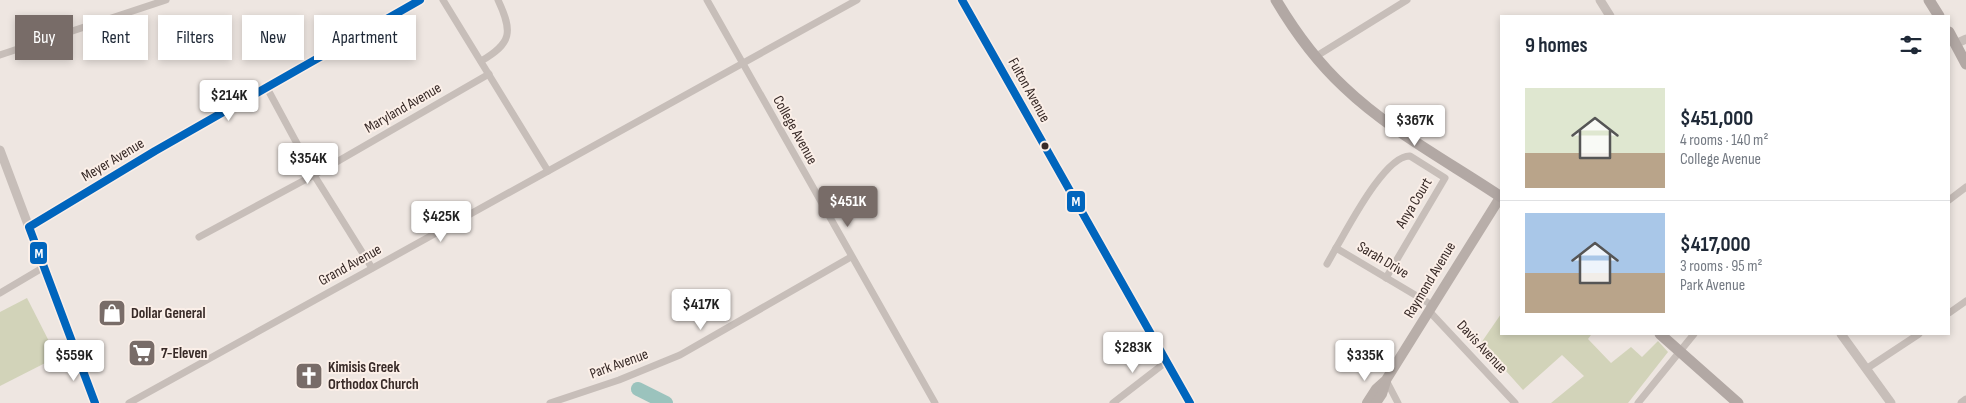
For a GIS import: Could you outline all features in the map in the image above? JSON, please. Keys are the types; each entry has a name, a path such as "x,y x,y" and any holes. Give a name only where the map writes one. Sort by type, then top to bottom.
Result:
{"highway":[{"path":"1276,0 1316,57 1345,89 1378,116 1500,196"},
{"path":"1929,0 1939,15"},
{"path":"1957,43 1966,64"},
{"path":"1661,335 1738,403"}],"main road":[{"name":"Raymond Avenue","path":"1376,403 1382,394 1386,380 1500,199"},
{"name":"Raymond Avenue","path":"1367,403 1376,389 1386,380"}],"street":[{"path":"0,55 166,0"},
{"name":"Meyer Avenue","path":"29,227 155,151 420,0"},
{"path":"443,0 548,171"},
{"path":"481,61 496,52 507,38 507,18 498,0"},
{"name":"College Avenue","path":"706,0 935,403"},
{"name":"Grand Avenue","path":"129,403 857,0"},
{"name":"Fulton Avenue","path":"962,0 1190,403"},
{"path":"1316,57 1407,0"},
{"path":"1600,0 1609,15"},
{"name":"Maryland Avenue","path":"199,237 314,175 488,74"},
{"path":"267,88 314,175 372,268"},
{"path":"0,150 95,403"},
{"name":"Anya Court","path":"1336,248 1385,171 1402,158 1410,156 1445,178 1386,278"},
{"path":"1950,199 1966,187"},
{"name":"Sarah Drive","path":"1327,264 1336,248 1386,278 1430,308"},
{"name":"Park Avenue","path":"550,403 627,377 680,355 851,257"},
{"path":"0,293 44,267"},
{"path":"1950,312 1966,301"},
{"name":"Davis Avenue","path":"1430,308 1514,403"},
{"path":"1638,403 1693,335"},
{"path":"1842,335 1891,403"},
{"path":"1866,369 1917,335"},
{"path":"1113,403 1166,362"},
{"path":"1386,380 1398,403"},
{"path":"1962,403 1966,400"}],"green space":[{"path":"27,298 57,357 0,386 0,312"},
{"path":"1500,315 1500,335 1591,335 1588,339 1611,363 1631,347 1642,357 1658,341 1668,352 1628,403 1551,403 1584,376 1562,355 1523,390 1481,343"}],"waterway":[{"path":"638,389 666,403"}],"transit line":[{"name":"M","path":"95,403 29,227 155,151 420,0"},
{"name":"M","path":"962,0 1190,403"}],"place":[{"name":"Dollar General","path":"112,313"},
{"name":"7-Eleven","path":"142,353"},
{"name":"Kimisis Greek Orthodox Church","path":"309,376"}]}
